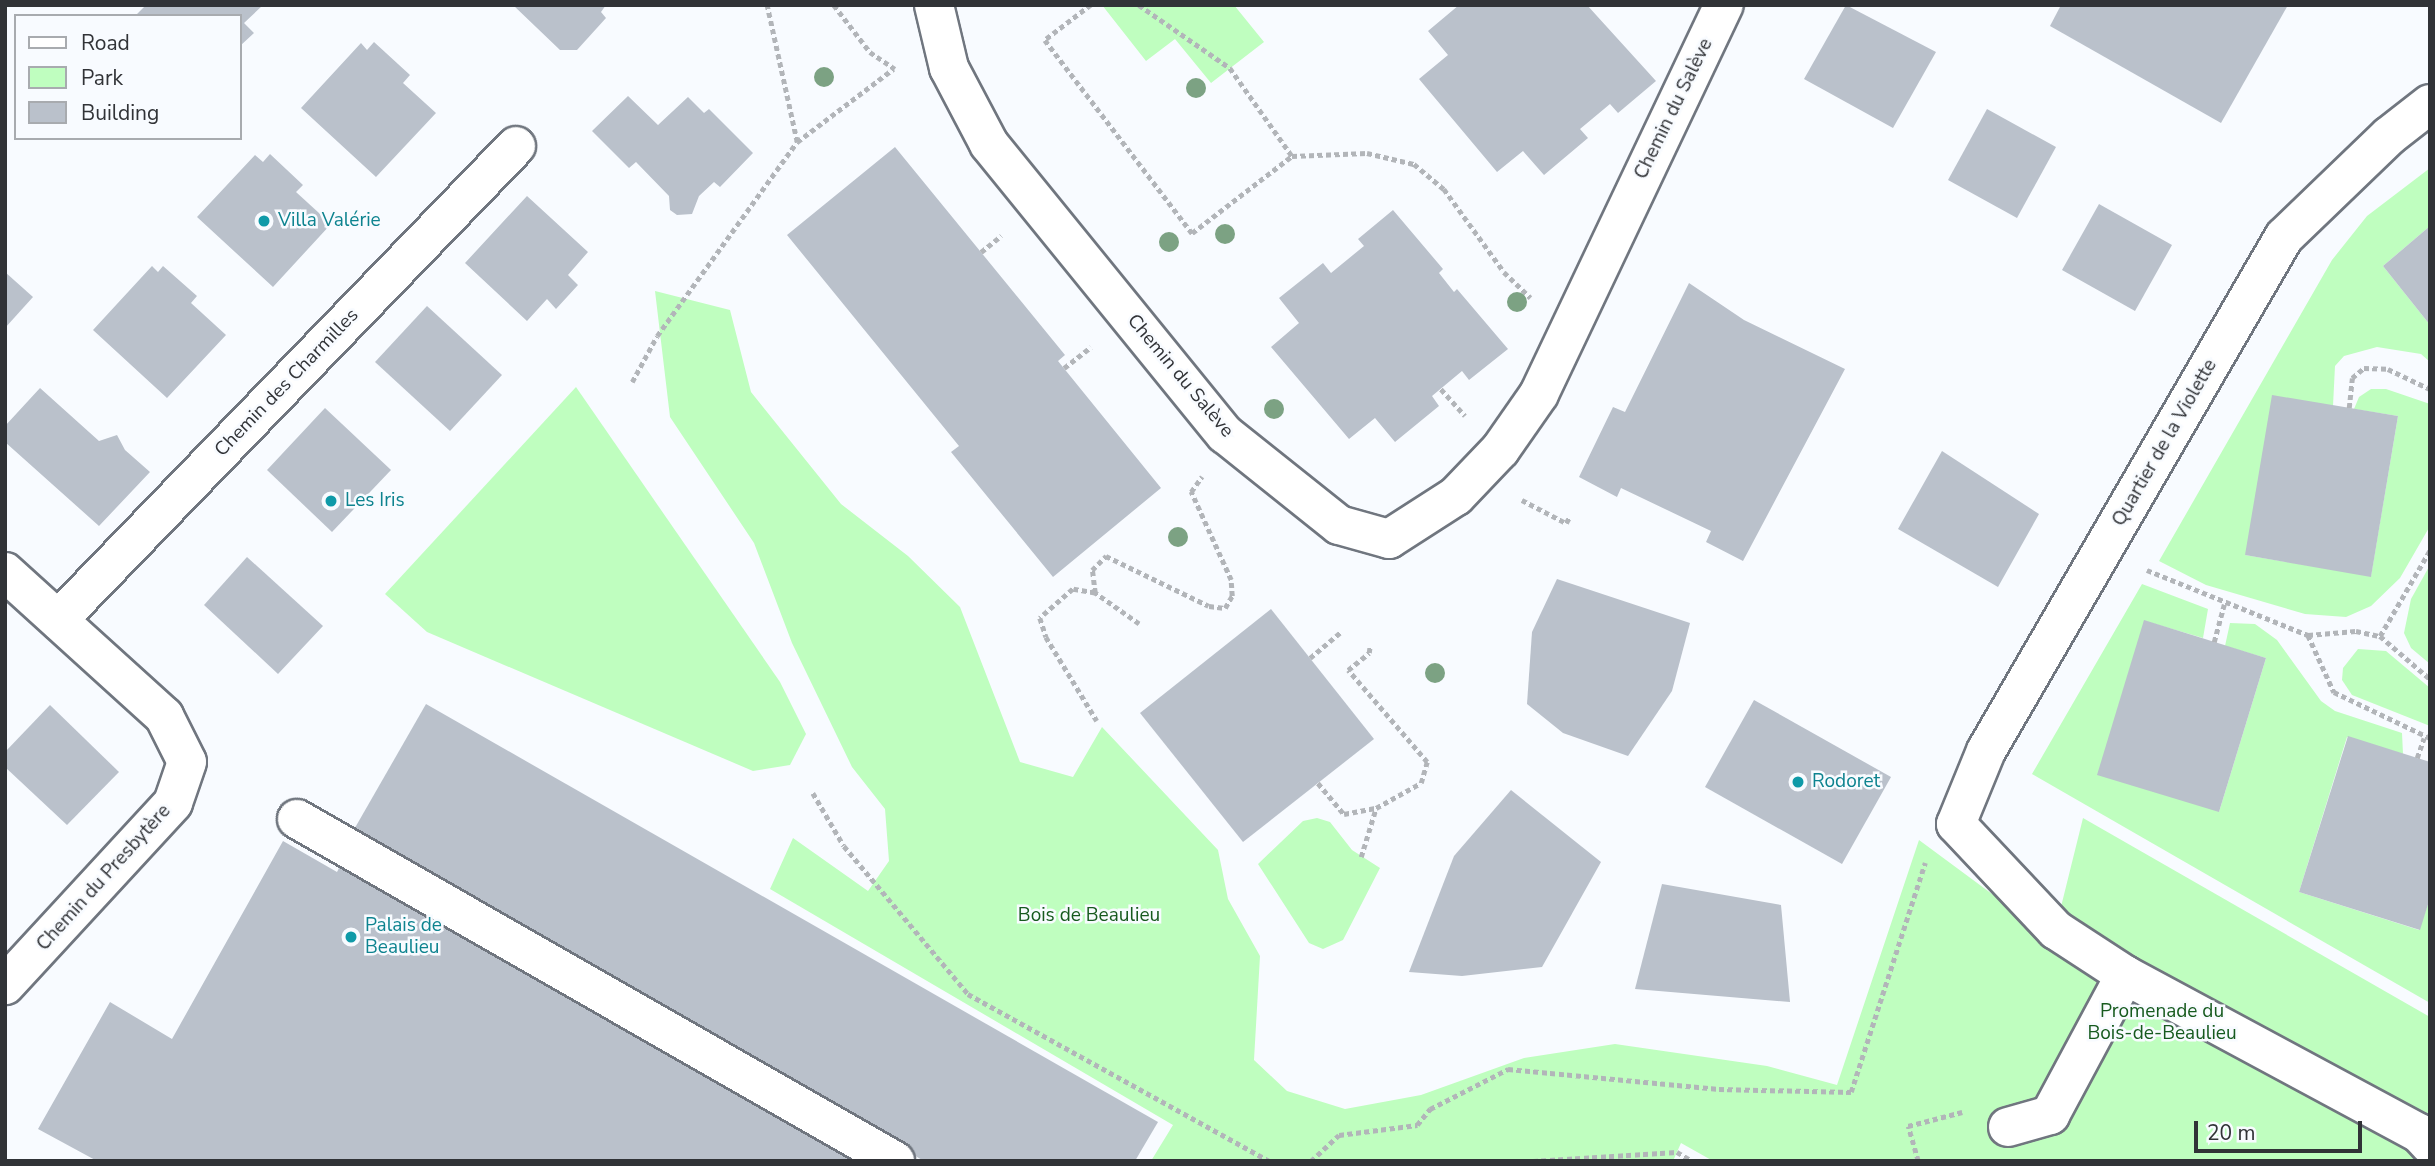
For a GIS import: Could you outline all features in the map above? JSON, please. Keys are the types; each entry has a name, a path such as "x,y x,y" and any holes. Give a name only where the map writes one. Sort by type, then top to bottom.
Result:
{"street":[{"name":"Chemin du Salève","path":"934,5 949,68 989,144 1225,434 1339,525 1389,539 1456,496 1500,450 1539,394 1724,5"},
{"name":"Quartier de la Violette","path":"1956,824 1986,751 2284,237 2389,136 2430,104"},
{"name":"Chemin des Charmilles","path":"58,621 516,146"},
{"path":"5,572 58,621"},
{"name":"Chemin du Presbytère","path":"5,985 173,803 187,762 164,716 58,621"},
{"path":"297,819 895,1161"},
{"path":"1956,824 2056,930 2125,975 2419,1133 2430,1145"},
{"path":"2008,1127 2050,1115 2125,975"}],"path":[{"path":"767,5 797,142"},
{"path":"834,5 870,52 893,69"},
{"path":"1091,5 1045,40 1192,233 1292,156 1367,153 1413,164 1444,189 1504,272 1542,309"},
{"path":"1139,5 1230,68 1292,156"},
{"path":"632,382 657,336 797,142 900,65"},
{"path":"981,253 1012,226"},
{"path":"1064,368 1101,338"},
{"path":"2349,408 2352,378 2364,368 2388,369 2430,389"},
{"path":"1441,389 1458,408"},
{"path":"1095,593 1093,570 1106,556 1225,608 1232,596 1231,580 1191,492 1206,469"},
{"path":"1522,500 1566,523 1570,516"},
{"path":"2380,636 2430,550"},
{"path":"2136,565 2224,604 2308,635 2356,631 2380,636 2430,679"},
{"path":"1097,721 1046,637 1040,618 1073,589 1095,593 1139,624"},
{"path":"2214,642 2224,604"},
{"path":"1310,658 1342,631"},
{"path":"2308,635 2334,692 2427,738 2417,758"},
{"path":"1318,783 1344,814 1376,808 1421,783 1427,762 1348,670 1369,653 1370,645"},
{"path":"813,793 844,846 968,994 1269,1161"},
{"path":"1361,857 1376,808"},
{"path":"1311,1161 1339,1135 1417,1125 1430,1109 1508,1069 1719,1089 1851,1092 1925,862 1941,856 1956,824"},
{"path":"1918,1161 1908,1126 1960,1112"},
{"path":"1533,1161 1676,1152 1692,1161"}],"green space":[{"path":"1102,5 1234,5 1264,42 1211,83 1175,39 1146,61"},
{"path":"2430,168 2430,226 2383,266 2430,325 2430,362 2421,354 2377,347 2344,356 2335,366 2333,406 2245,555 2371,576 2398,416 2354,409 2359,397 2371,389 2386,389 2430,404 2430,526 2400,578 2371,606 2346,617 2305,614 2206,585 2159,561 2332,260 2367,216"},
{"name":"Bois de Beaulieu","path":"655,291 730,310 751,392 841,504 908,556 960,607 1020,762 1073,777 1102,727 1218,850 1228,899 1260,956 1254,1060 1287,1091 1345,1109 1421,1095 1524,1058 1615,1044 1767,1066 1837,1085 1919,840 2053,939 2083,818 2430,1017 2430,1161 1713,1161 1681,1143 1673,1161 1151,1161 1173,1125 770,889 793,838 868,891 889,861 885,809 852,767 792,643 754,543 670,417"},
{"path":"576,387 780,682 806,734 790,765 753,771 427,632 385,594"},
{"path":"2430,565 2430,664 2411,648 2404,633 2411,599"},
{"path":"2142,584 2208,609 2203,638 2145,621 2219,812 2266,658 2225,646 2230,623 2255,624 2277,640 2321,701 2335,711 2402,733 2403,754 2347,737 2299,892 2419,930 2430,898 2430,1003 2032,774"},
{"path":"2358,649 2386,651 2430,688 2430,726 2352,695 2342,680 2343,668"},
{"path":"1317,818 1330,822 1352,850 1380,868 1343,940 1323,949 1309,943 1258,864 1303,821"}],"building":[{"path":"146,5 263,5 244,23 254,33 242,44 242,14 137,14"},
{"path":"513,5 606,5 601,12 606,18 577,50 560,50"},
{"path":"1459,5 1587,5 1656,81 1618,113 1610,104 1580,129 1588,138 1544,175 1523,151 1497,172 1419,79 1448,55 1428,31"},
{"path":"1846,5 1936,52 1893,128 1804,79"},
{"path":"2061,5 2288,5 2221,123 2050,26"},
{"path":"374,42 410,75 403,83 436,113 376,177 301,108 361,43 367,50"},
{"path":"628,96 658,125 688,97 704,113 709,109 753,153 720,187 714,182 699,196 692,214 677,215 670,210 669,196 636,162 629,168 592,131"},
{"path":"1987,109 2056,147 2017,218 1948,180"},
{"path":"895,147 1065,355 1058,361 1161,488 1053,577 951,452 959,446 787,235"},
{"name":"Villa Valérie","path":"270,154 303,185 296,192 331,224 273,287 197,217 255,155 263,162"},
{"path":"527,196 588,252 568,275 578,285 556,309 547,299 527,321 465,263"},
{"path":"2099,204 2172,245 2135,311 2062,270"},
{"path":"1393,210 1443,269 1439,273 1454,292 1457,289 1508,349 1469,380 1462,371 1432,396 1439,406 1395,442 1375,418 1349,439 1271,347 1299,323 1279,298 1323,263 1331,273 1364,246 1358,239"},
{"path":"2430,226 2430,325 2383,266"},
{"path":"152,266 158,272 163,266 197,296 191,303 226,335 167,398 93,330"},
{"path":"5,272 33,297 5,328"},
{"path":"1689,283 1744,320 1845,369 1743,561 1706,542 1711,531 1621,488 1617,497 1579,477 1613,407 1625,412"},
{"path":"427,306 502,375 450,431 375,362"},
{"path":"40,388 99,441 117,435 125,450 150,472 99,526 5,442 5,426"},
{"path":"2272,395 2398,416 2371,577 2245,555"},
{"name":"Les Iris","path":"325,408 391,470 332,532 267,470"},
{"path":"1942,451 2039,514 1998,587 1898,529"},
{"path":"247,557 323,626 278,674 204,605"},
{"path":"1557,579 1690,623 1672,691 1628,756 1563,733 1527,704 1532,632"},
{"path":"1271,609 1374,739 1243,842 1140,713"},
{"path":"2144,620 2266,658 2219,812 2097,775"},
{"name":"Rodoret","path":"1754,700 1891,777 1842,864 1705,787"},
{"path":"426,704 1158,1122 1135,1161 924,1161 352,833"},
{"path":"50,705 119,772 67,825 5,767 5,752"},
{"path":"2348,736 2430,762 2430,898 2420,930 2299,892"},
{"path":"1511,790 1601,862 1542,967 1462,976 1409,972 1454,856"},
{"name":"Palais de Beaulieu","path":"283,841 337,872 342,862 868,1161 97,1161 38,1129 110,1002 172,1039"},
{"path":"1662,884 1781,905 1790,1002 1635,989"}],"place":[{"name":"Villa Valérie","path":"264,221"},
{"name":"Les Iris","path":"331,501"},
{"name":"Rodoret","path":"1798,782"},
{"name":"Palais de Beaulieu","path":"351,937"}],"park label":[{"name":"Promenade du Bois-de-Beaulieu","path":"2162,1023"}]}
